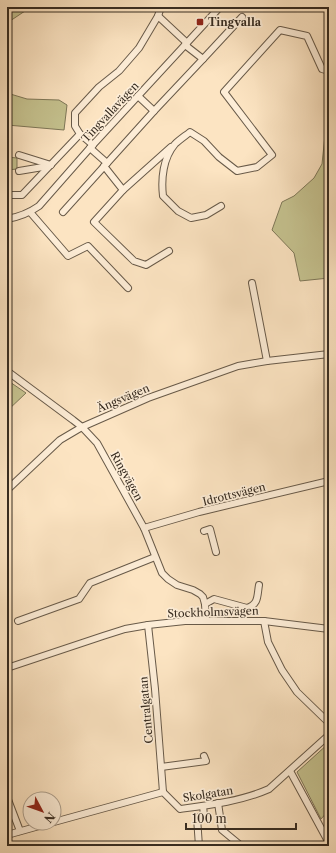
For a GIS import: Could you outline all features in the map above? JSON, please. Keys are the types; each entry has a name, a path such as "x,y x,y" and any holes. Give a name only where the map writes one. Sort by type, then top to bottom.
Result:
{"street":[{"path":"123,190 106,165 75,126 75,112 99,87 119,71 139,48 158,16 161,7"},
{"name":"Tingvallavägen","path":"7,219 16,218 39,206 91,146 220,7"},
{"path":"158,16 186,44 204,59"},
{"path":"63,212 154,111 242,17"},
{"path":"169,251 146,265 134,260 94,222 123,190 190,132 204,141 219,158 237,171 257,167 272,155 224,92 280,30 307,36 322,69 329,71"},
{"path":"138,96 154,111"},
{"path":"7,195 22,195 80,134"},
{"path":"174,145 166,160 161,182 163,196 178,211 192,218 206,215 220,206"},
{"path":"19,155 51,165"},
{"path":"19,171 51,165"},
{"path":"30,212 68,256 88,246 128,288"},
{"path":"252,283 267,361"},
{"name":"Ängsvägen","path":"7,490 60,440 82,427 148,398 238,366 329,354"},
{"name":"Ringvägen","path":"7,371 82,427 97,443 144,528 162,572 176,585 200,594 203,597 205,604"},
{"name":"Idrottsvägen","path":"144,528 200,512 329,481"},
{"path":"204,531 210,529 216,552"},
{"path":"18,621 78,599 90,583 155,557"},
{"path":"206,621 205,604 214,598 247,608 254,605 257,600 259,585"},
{"name":"Stockholmsvägen","path":"7,668 103,636 126,629 148,625 185,621 264,621 329,629"},
{"path":"264,621 268,642 282,670 297,692 329,723"},
{"name":"Centralgatan","path":"148,625 163,792"},
{"name":"Skolgatan","path":"163,792 180,810 257,794 269,788 290,771 329,735"},
{"path":"161,766 206,761 204,756"},
{"path":"290,771 329,843"},
{"path":"62,820 163,792"},
{"path":"7,797 20,831 7,835"},
{"path":"218,803 222,830 238,844"},
{"path":"199,846 197,818 204,815 203,806"}],"shaded area":[{"path":"7,7 31,7 7,23"},
{"path":"7,93 27,99 59,100 67,105 64,130 7,125"},
{"path":"329,97 329,278 300,281 294,253 272,230 282,202 294,196 314,178 322,164"},
{"path":"7,157 17,158 17,169 7,170"},
{"path":"7,380 26,393 7,411"},
{"path":"329,743 329,810 321,819 297,772"}],"place":[{"name":"Tingvalla","path":"200,22"}]}
